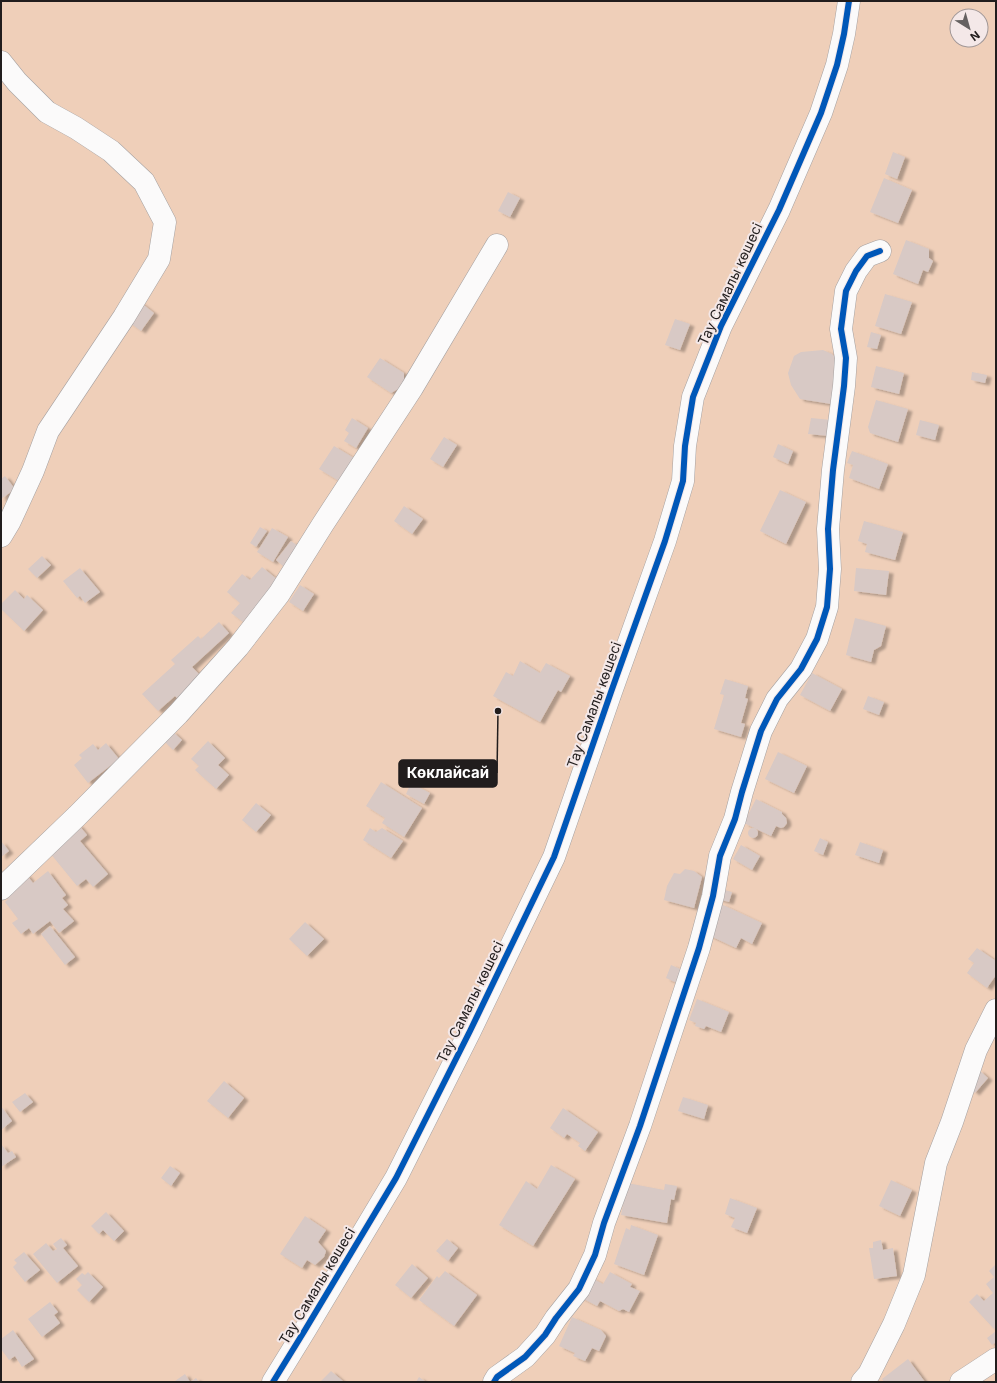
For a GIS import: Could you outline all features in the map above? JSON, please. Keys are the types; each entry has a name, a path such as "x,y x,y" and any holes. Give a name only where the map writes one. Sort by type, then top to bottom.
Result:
{"street":[{"name":"Тау Самалы көшесі","path":"273,1382 306,1330 396,1178 470,1031 554,856 610,692 665,541 683,481 685,446 693,398 721,326 779,210 821,113 837,65 849,1"},
{"path":"1,62 17,82 47,112 76,128 111,151 144,182 165,222 159,259 124,317 48,431 33,471 10,521 1,536"},
{"path":"1,889 77,816 178,714 238,647 261,618 279,594 322,524 412,388 497,245"},
{"path":"494,1382 498,1377 525,1356 545,1335 556,1318 579,1289 595,1255 604,1223 633,1146 699,948 713,896 720,856 735,819 761,731 777,698 801,670 817,639 827,607 830,569 828,529 833,470 844,386 846,358 841,329 846,291 856,271 867,256 880,251"},
{"path":"862,1382 869,1374 894,1324 914,1275 936,1163 952,1122 976,1050 996,1010"},
{"path":"961,1382 996,1359"}],"shaded area":[{"path":"1,1 996,1 996,1382 1,1382"}],"building":[{"path":"893,152 905,157 897,179 885,174"},
{"path":"884,178 912,190 898,223 870,212"},
{"path":"508,192 520,198 510,217 498,211"},
{"path":"906,240 929,249 929,258 933,261 928,272 923,270 918,284 893,274"},
{"path":"885,294 912,302 901,334 875,326"},
{"path":"140,302 154,313 141,331 126,320"},
{"path":"675,319 690,324 680,350 665,345"},
{"path":"871,332 881,335 877,349 867,347"},
{"path":"823,350 832,354 839,362 831,404 800,399 791,385 788,373 794,356 801,352"},
{"path":"380,358 404,373 404,381 398,389 391,393 367,377"},
{"path":"876,366 904,373 899,394 871,387"},
{"path":"972,372 987,375 985,383 971,380"},
{"path":"876,400 908,409 898,442 870,433 868,427"},
{"path":"352,418 368,428 356,448 344,441 349,433 345,430"},
{"path":"811,418 831,420 829,436 808,434"},
{"path":"920,420 939,425 935,440 916,435"},
{"path":"444,437 457,445 443,467 430,459"},
{"path":"778,444 793,451 788,464 773,457"},
{"path":"334,446 354,458 339,481 319,469"},
{"path":"852,451 888,464 879,489 849,478 853,465 847,463"},
{"path":"5,476 15,489 1,499 1,479"},
{"path":"780,490 806,502 786,544 760,531"},
{"path":"404,506 423,519 412,534 394,521"},
{"path":"864,521 903,532 895,560 865,552 867,544 858,541"},
{"path":"260,527 267,531 256,547 250,543"},
{"path":"272,528 288,537 273,562 257,552"},
{"path":"291,541 300,547 284,567 276,560"},
{"path":"42,556 51,565 37,578 28,569"},
{"path":"262,567 278,580 243,622 231,613 240,603 227,592 242,574 250,580"},
{"path":"80,568 100,592 85,603 80,596 77,598 63,581"},
{"path":"856,568 889,571 886,595 854,591"},
{"path":"300,585 314,594 303,611 289,602"},
{"path":"15,590 24,599 27,595 43,610 24,631 1,609 1,604"},
{"path":"855,618 886,626 881,646 874,650 871,662 846,655"},
{"path":"219,622 229,633 192,667 202,677 178,699 175,696 158,711 142,694 175,664 171,660 198,636 201,639"},
{"path":"520,661 540,673 546,663 570,676 561,692 558,690 540,722 493,696 506,672 513,676"},
{"path":"812,673 842,689 830,711 800,695"},
{"path":"725,679 748,686 745,698 748,699 741,723 745,724 741,737 714,729 724,695 720,694"},
{"path":"868,696 884,702 879,715 863,709"},
{"path":"172,731 182,740 173,750 164,741"},
{"path":"208,741 225,758 218,765 229,775 216,789 195,770 199,766 191,759"},
{"path":"106,743 119,759 88,783 74,765 82,758 79,755 93,744 98,750"},
{"path":"778,752 807,766 794,793 765,779"},
{"path":"381,782 422,808 404,837 382,823 385,818 366,806"},
{"path":"411,783 430,793 424,804 406,794"},
{"path":"756,799 782,812 786,818 787,823 784,827 781,828 776,826 771,836 744,823"},
{"path":"256,803 271,815 256,832 242,820"},
{"path":"78,824 87,835 80,841 108,874 93,887 86,879 77,886 50,853"},
{"path":"370,828 376,832 382,828 403,841 391,858 363,840"},
{"path":"753,828 758,833 753,838 748,833"},
{"path":"820,838 828,842 823,855 814,851"},
{"path":"1,841 9,851 1,857"},
{"path":"860,842 883,850 879,863 855,855"},
{"path":"741,845 760,856 752,870 733,859"},
{"path":"685,869 694,871 702,877 694,908 664,900 667,886 674,873 680,874"},
{"path":"48,871 66,895 62,898 68,905 63,909 74,921 59,933 50,921 33,934 29,928 21,934 12,923 18,919 5,902 8,899 2,893 26,874 33,883"},
{"path":"721,889 732,892 729,902 718,899"},
{"path":"721,904 762,923 752,944 741,938 736,948 706,934"},
{"path":"305,922 324,939 307,956 289,939"},
{"path":"50,926 75,957 65,965 41,934"},
{"path":"977,948 996,961 996,975 987,988 967,973 974,963 968,959"},
{"path":"671,965 685,971 679,984 666,978"},
{"path":"697,999 729,1012 721,1032 706,1026 704,1029 695,1026 696,1023 689,1020"},
{"path":"979,1070 988,1078 975,1093 966,1084"},
{"path":"224,1081 244,1098 228,1118 207,1101"},
{"path":"25,1093 33,1102 20,1112 12,1102"},
{"path":"683,1097 708,1105 704,1119 678,1111"},
{"path":"1,1106 12,1121 1,1130"},
{"path":"563,1108 598,1132 585,1151 578,1146 580,1143 567,1134 564,1138 550,1128"},
{"path":"1,1144 8,1153 12,1151 16,1157 1,1167"},
{"path":"551,1165 575,1179 533,1246 499,1225 526,1181 537,1189"},
{"path":"170,1166 180,1173 171,1186 161,1178"},
{"path":"891,1180 912,1190 900,1216 879,1206"},
{"path":"627,1183 664,1190 665,1184 677,1186 674,1200 671,1199 667,1223 621,1215"},
{"path":"730,1198 757,1208 747,1233 731,1227 735,1218 725,1214"},
{"path":"106,1212 124,1231 114,1241 103,1230 99,1234 91,1226"},
{"path":"305,1216 326,1230 318,1242 326,1251 324,1257 315,1265 307,1260 302,1268 280,1254"},
{"path":"631,1225 658,1235 644,1275 614,1264 626,1228 630,1230"},
{"path":"61,1238 67,1245 63,1248 78,1266 57,1283 33,1254 46,1243 53,1251 57,1249 53,1244"},
{"path":"447,1239 458,1248 448,1261 436,1251"},
{"path":"881,1240 883,1250 893,1248 897,1276 874,1279 869,1248 873,1248 873,1242"},
{"path":"24,1252 40,1270 25,1282 13,1267 17,1263 14,1260"},
{"path":"412,1264 428,1278 411,1298 395,1285"},
{"path":"996,1264 996,1327 994,1329 969,1302 977,1294 984,1301 993,1293 986,1284 994,1277 989,1271"},
{"path":"445,1271 477,1295 454,1326 419,1300 437,1276 439,1278"},
{"path":"88,1272 103,1287 89,1302 77,1290 82,1285 76,1279 82,1273 85,1275"},
{"path":"610,1272 632,1284 630,1287 640,1291 629,1312 623,1309 619,1311 600,1301 597,1306 578,1296 588,1276 603,1284"},
{"path":"50,1302 58,1312 54,1315 60,1323 42,1337 28,1319"},
{"path":"572,1317 601,1330 606,1336 599,1351 592,1348 585,1361 573,1356 575,1353 559,1346"},
{"path":"13,1330 34,1359 22,1367 15,1356 9,1360 1,1349 1,1339"},
{"path":"996,1331 996,1342 992,1345 987,1338"},
{"path":"908,1359 925,1382 884,1382 882,1379"},
{"path":"331,1371 344,1382 320,1382"},
{"path":"185,1374 190,1382 175,1381"},
{"path":"419,1377 426,1382 416,1382"},
{"path":"196,1378 199,1382 190,1382"}],"cycle path":[{"path":"273,1382 396,1178 470,1031 554,857 665,541 683,481 685,446 693,397 721,326 779,210 821,113 837,65 849,1"},
{"path":"494,1382 497,1377 525,1357 545,1335 556,1318 579,1289 595,1255 604,1223 640,1126 699,948 713,896 720,856 735,819 761,731 777,699 801,669 817,639 827,607 830,569 828,529 833,470 844,386 846,358 841,329 846,291 856,271 867,256 880,251"}],"place":[{"name":"Көклайсай","path":"498,711"}]}
